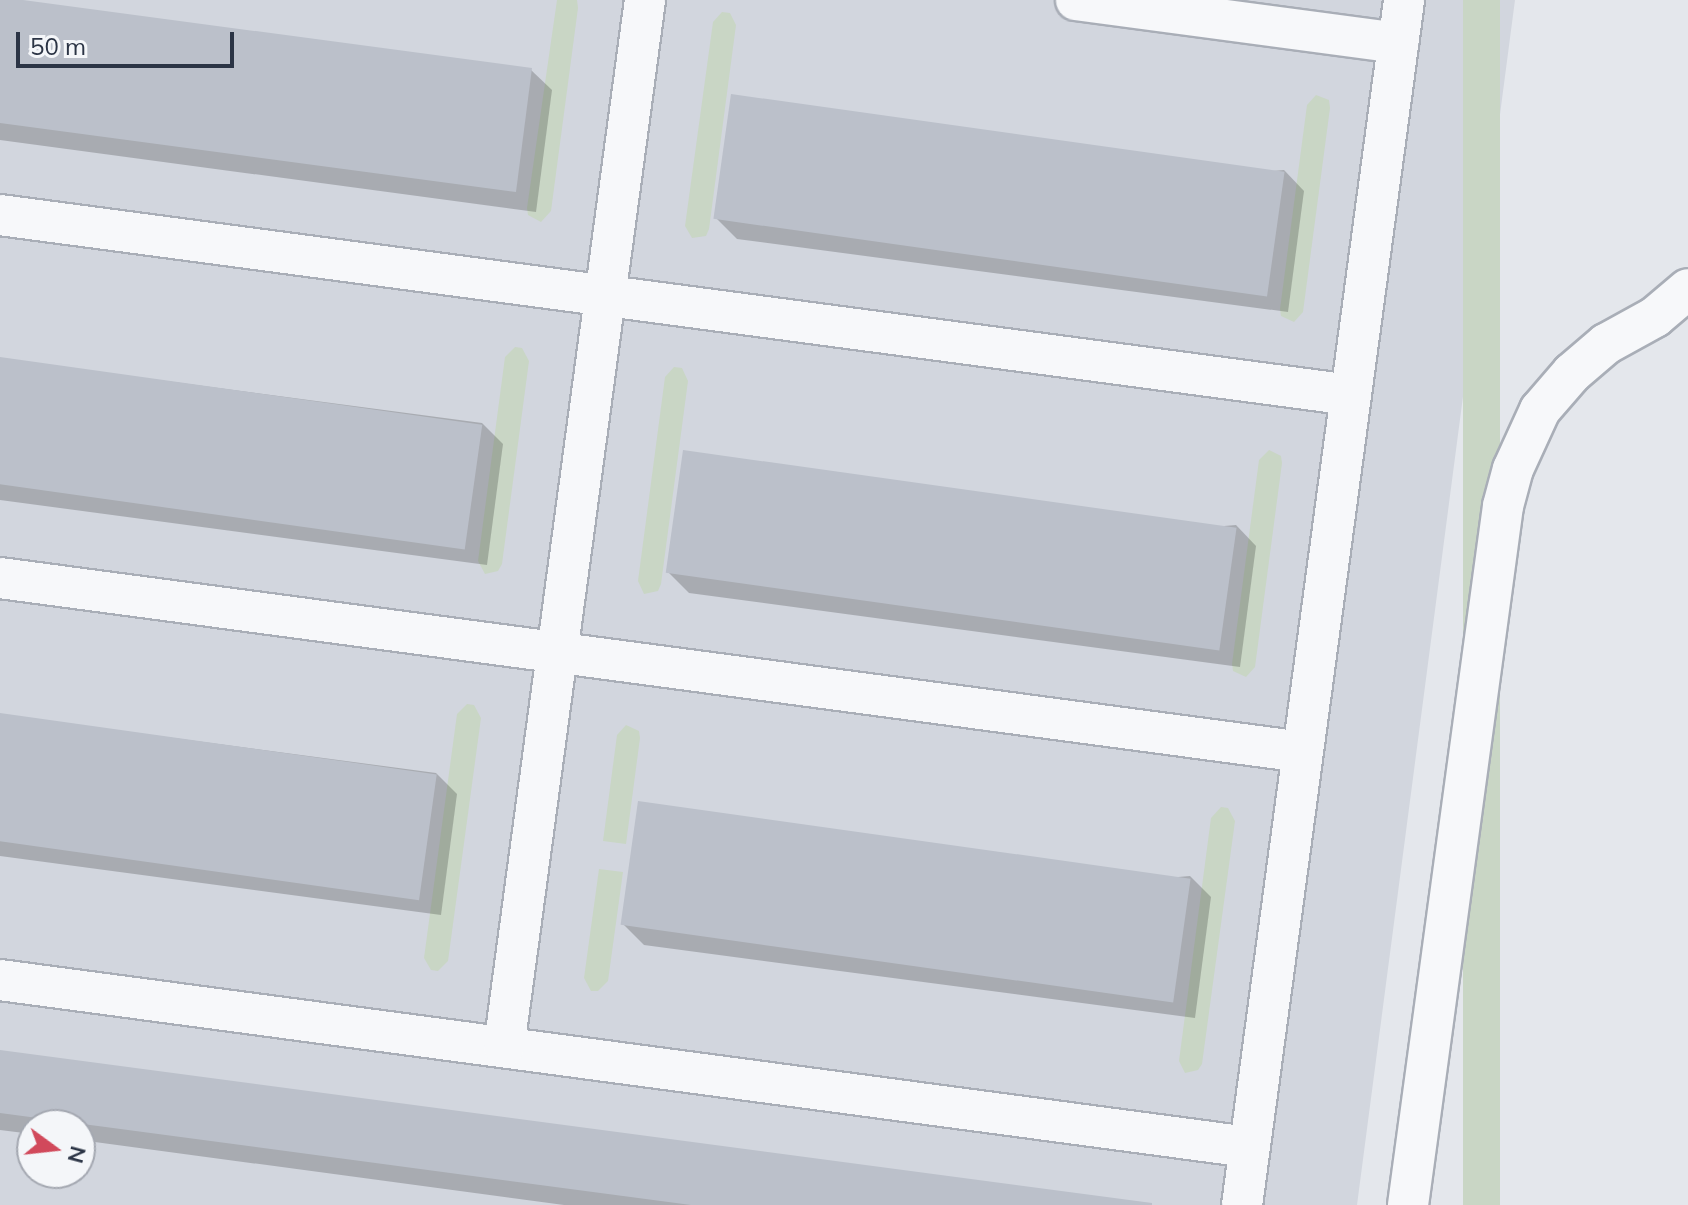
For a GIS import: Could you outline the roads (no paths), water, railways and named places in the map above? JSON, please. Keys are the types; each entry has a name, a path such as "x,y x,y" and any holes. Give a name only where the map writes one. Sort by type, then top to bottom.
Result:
{"lane":[{"path":"504,1047 645,0"},
{"path":"1076,0 1398,43"},
{"path":"1242,1205 1404,0"},
{"path":"0,215 1350,395"},
{"path":"1408,1205 1503,506 1513,469 1540,410 1572,373 1606,344 1655,317 1688,289"},
{"path":"0,578 1302,752"},
{"path":"0,980 1249,1147"}]}
